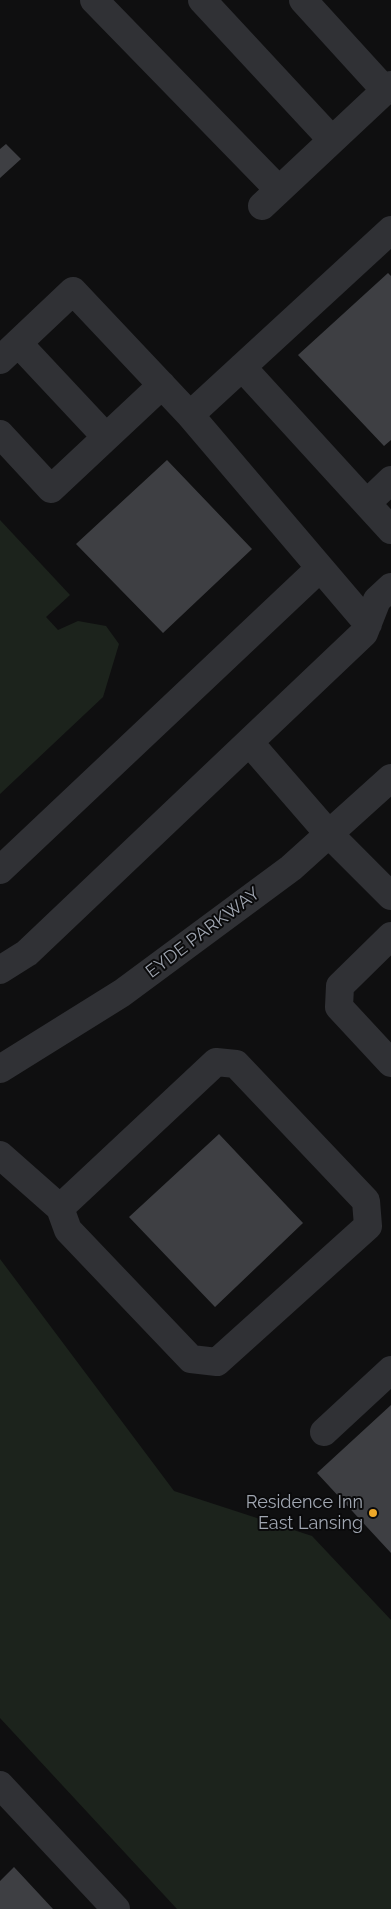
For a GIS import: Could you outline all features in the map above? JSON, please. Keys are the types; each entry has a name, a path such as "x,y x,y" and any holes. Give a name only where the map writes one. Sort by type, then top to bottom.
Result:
{"street":[{"path":"94,0 270,198 388,87 303,0"},
{"path":"202,0 332,140"},
{"path":"190,415 391,230"},
{"path":"106,437 9,352 73,291 190,415 368,624"},
{"path":"242,367 391,530"},
{"path":"0,434 51,489 162,385"},
{"path":"367,503 391,480"},
{"path":"0,870 320,568"},
{"path":"0,970 27,953 364,633 377,600 391,588"},
{"path":"249,742 328,833 391,896"},
{"name":"EYDE PARKWAY","path":"0,1069 122,994 291,868 391,778"},
{"path":"391,936 340,986 338,1007 391,1063"},
{"path":"0,1155 60,1208 68,1230 191,1359 218,1362 368,1226 366,1201 236,1064 216,1062 60,1208"},
{"path":"324,1432 391,1370"},
{"path":"0,1785 116,1909"}],"shaded area":[{"path":"0,520 70,595 46,617 58,630 78,621 106,626 119,644 103,697 0,794"},
{"path":"0,1259 174,1491 312,1536 391,1620 391,1909 177,1909 0,1718"}],"building":[{"path":"6,144 21,159 0,178 0,149"},
{"path":"388,273 391,276 391,440 384,446 298,355"},
{"path":"167,460 252,549 163,633 76,544"},
{"path":"219,1134 303,1223 215,1307 129,1217"},
{"name":"Residence Inn East Lansing","path":"391,1405 391,1553 317,1473"},
{"path":"14,1867 53,1909 0,1909 0,1881"}],"place":[{"name":"Residence Inn East Lansing","path":"373,1513"}]}
